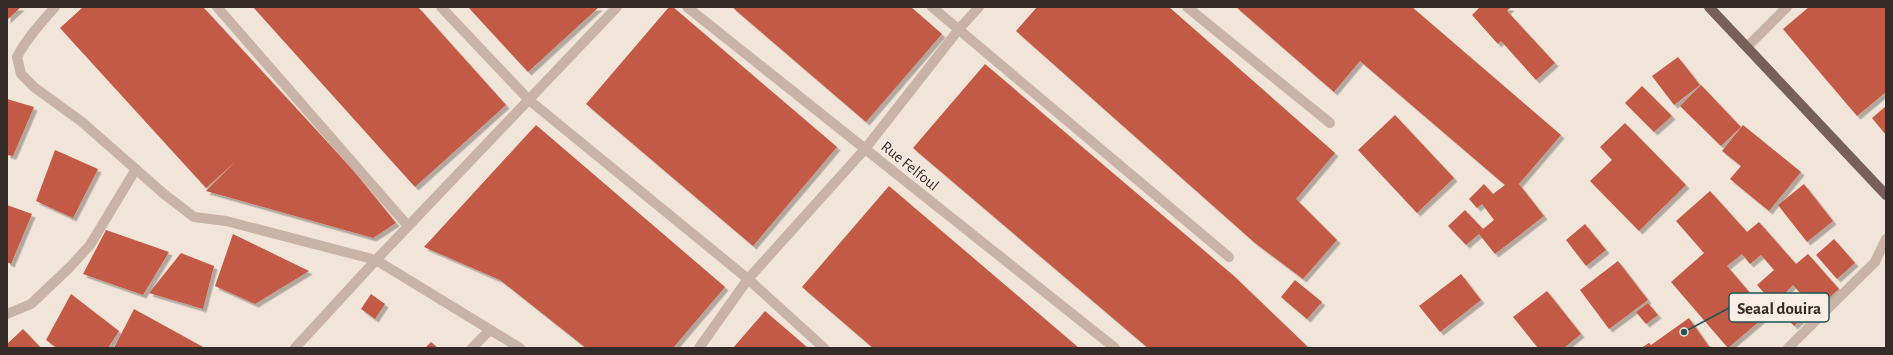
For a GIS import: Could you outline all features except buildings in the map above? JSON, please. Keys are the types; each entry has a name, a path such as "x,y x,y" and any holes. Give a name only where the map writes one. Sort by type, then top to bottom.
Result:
{"main road":[{"path":"1709,7 1886,195"}],"street":[{"path":"55,7 31,34 17,57 21,74 34,87 82,122 194,217 226,221 376,260 520,348"},
{"path":"217,7 408,226"},
{"path":"440,7 529,100 748,279 824,348"},
{"path":"295,348 408,226 617,7"},
{"name":"Rue Felfoul","path":"687,7 1112,347"},
{"path":"932,7 1229,257"},
{"path":"699,348 748,279 865,149 959,29 979,7"},
{"path":"1187,7 1330,123"},
{"path":"1747,47 1787,7"},
{"path":"7,314 31,304 56,281 90,245 136,169"},
{"path":"1788,348 1875,262 1886,239"},
{"path":"472,348 490,330"}],"place":[{"name":"Seaal douira","path":"1684,332"}]}
